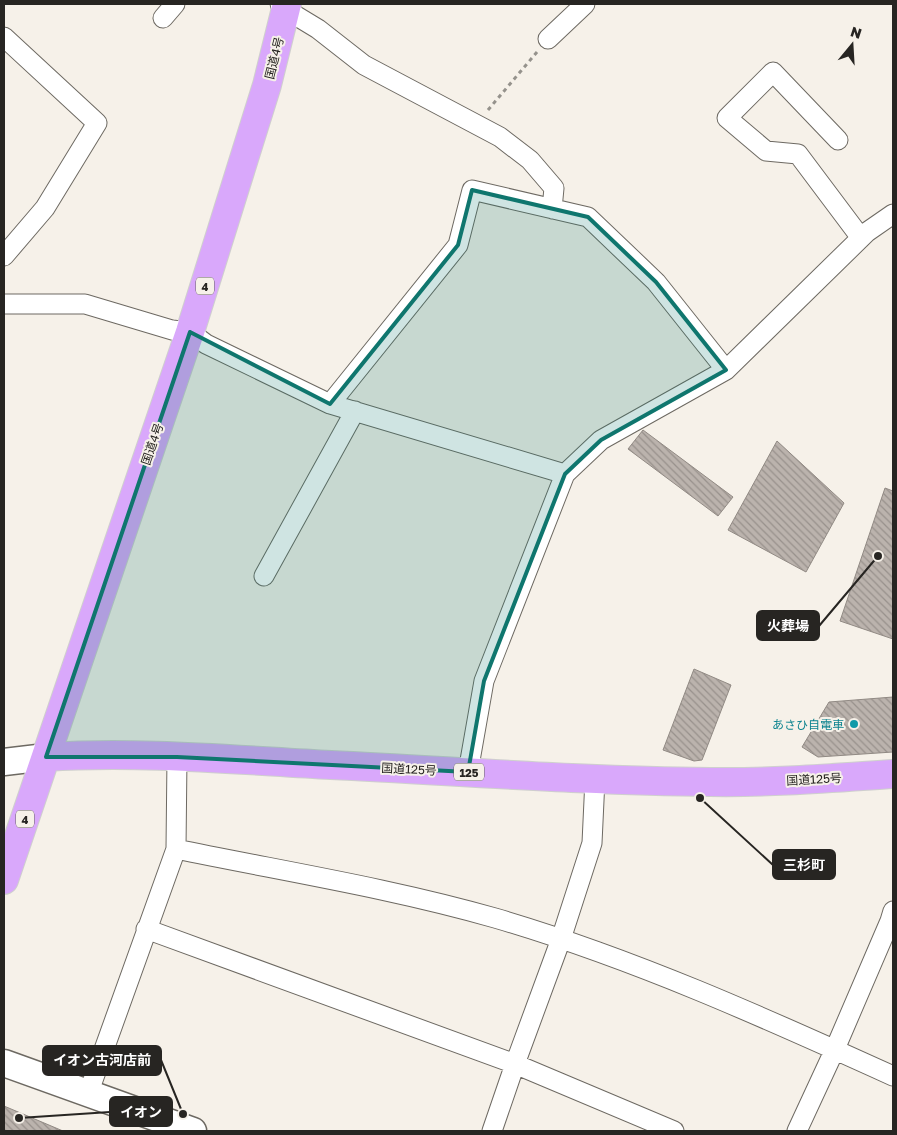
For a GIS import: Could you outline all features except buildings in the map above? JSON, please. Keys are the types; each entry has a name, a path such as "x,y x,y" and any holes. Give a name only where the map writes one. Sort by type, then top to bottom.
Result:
{"highway":[{"name":"国道4号","path":"4,880 190,332 259,113 284,5"},
{"name":"国道125号","path":"46,757 87,754 177,757 595,779 755,782 893,774"}],"street":[{"path":"162,18 175,4"},
{"path":"548,38 585,4"},
{"path":"284,5 364,65 500,137 530,160 554,188 552,209"},
{"path":"4,37 97,123 44,208 4,256"},
{"path":"838,140 773,72 727,118 766,151 798,154 862,238"},
{"path":"330,404 458,245 472,190 588,217 656,282 726,370"},
{"path":"468,772 484,681 565,474 601,440 726,370 867,232 893,214"},
{"path":"4,304 85,304 172,330 190,332 206,344 330,404 565,474"},
{"path":"264,576 355,411"},
{"path":"4,762 46,757"},
{"path":"88,1094 176,849 177,757"},
{"path":"492,1131 561,939 592,843 595,779"},
{"path":"176,849 374,888 494,918 561,939 693,989 835,1049 893,1076"},
{"path":"797,1131 835,1049 893,911"},
{"path":"146,929 515,1064 674,1131"},
{"path":"4,1063 193,1131"}],"path":[{"path":"476,124 548,38"}],"highlighted area":[{"path":"472,190 588,217 656,282 726,370 601,440 565,474 484,681 468,772 177,757 46,757 190,332 330,404 458,245"}],"place":[{"name":"火葬場","path":"878,556"},
{"name":"あさひ自電車","path":"854,724"},
{"name":"三杉町","path":"700,798"},
{"name":"イオン古河店前","path":"183,1114"},
{"name":"イオン","path":"19,1118"}]}
